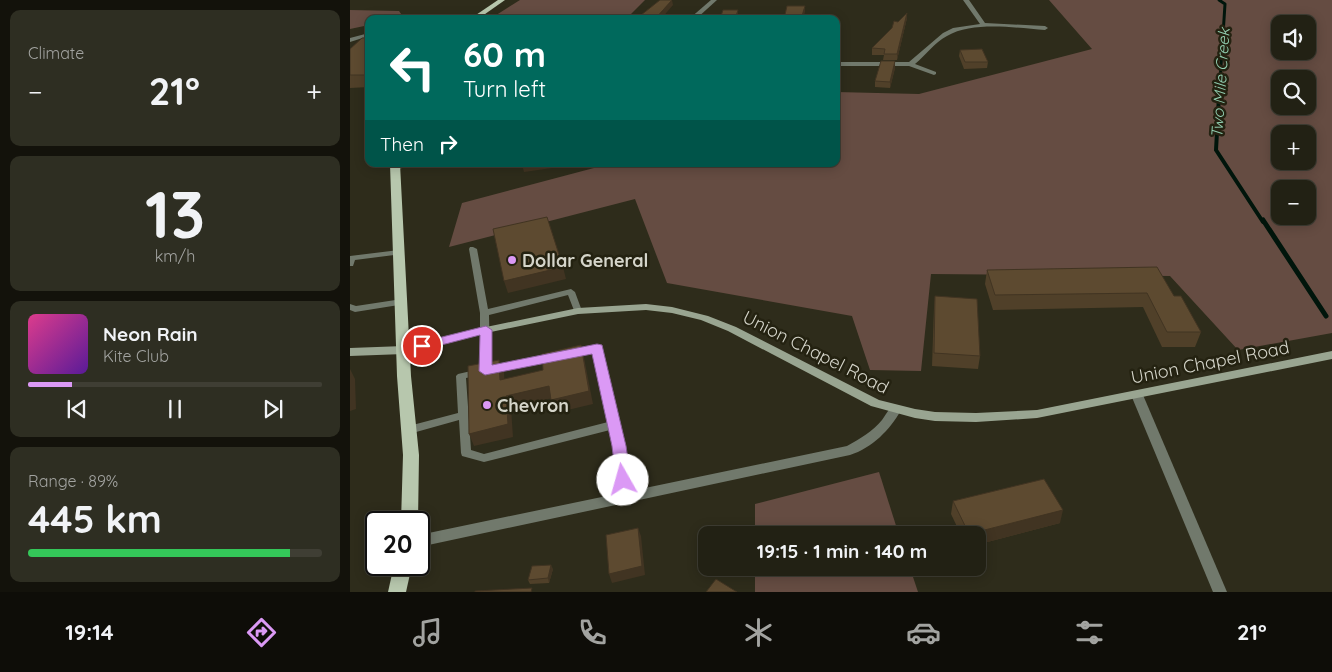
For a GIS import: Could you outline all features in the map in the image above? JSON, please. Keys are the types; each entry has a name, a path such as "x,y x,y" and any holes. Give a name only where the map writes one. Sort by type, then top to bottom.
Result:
{"main road":[{"path":"478,15 502,0"},
{"path":"395,167 411,455 410,511"},
{"path":"397,592 401,576"}],"street":[{"path":"697,15 714,0"},
{"path":"966,0 984,26"},
{"path":"910,64 936,39 947,32 964,27 1045,28"},
{"path":"840,64 910,64 934,73"},
{"name":"Union Chapel Road","path":"350,352 404,350 486,330 578,311 646,307 672,310 704,318 732,329 875,403 895,410 941,418 992,418 1037,414 1332,355"},
{"path":"1137,395 1220,592"},
{"path":"430,539 850,450 871,439 888,423 895,410"}],"lane":[{"path":"350,40 365,35"},
{"path":"473,249 486,330 485,371"},
{"path":"350,264 352,258 400,252"},
{"path":"484,313 571,292 578,311"},
{"path":"350,307 355,309 402,302"},
{"path":"614,425 484,458 466,452 461,376 597,348 614,425 626,498"},
{"path":"409,430 464,415"}],"shaded area":[{"path":"520,0 645,0 630,15 496,15"},
{"path":"1049,0 1332,0 1332,333 1238,350 1170,276 931,274 921,371 870,370 852,316 667,283 635,199 449,247 462,203 598,167 840,167 840,92 919,94 1092,49"},
{"path":"350,10 399,11 402,15 365,15 365,26 350,29"},
{"path":"879,472 896,526 755,526 755,504"},
{"path":"755,576 913,576 918,592 755,592"}],"building":[{"path":"660,0 672,0 659,15 641,15"},
{"path":"787,6 805,6 802,15 785,15"},
{"path":"723,10 738,10 736,15 721,15"},
{"path":"907,13 897,54 884,54 885,49 872,48 892,28 894,21 898,22"},
{"path":"362,38 365,38 365,75 350,75 350,49"},
{"path":"982,49 988,62 965,62 960,50"},
{"path":"881,61 895,61 890,82 875,81"},
{"path":"547,217 563,267 504,281 493,229"},
{"path":"1157,267 1174,296 1181,296 1201,332 1167,332 1147,293 995,295 987,270"},
{"path":"935,296 977,299 980,356 934,353"},
{"path":"581,345 589,391 551,400 549,386 506,396 508,424 469,434 468,366 499,360 500,380 543,370 542,354"},
{"path":"1044,479 1063,510 986,530 986,526 965,526 953,501"},
{"path":"638,528 642,566 609,574 606,535"},
{"path":"551,565 548,578 528,580 532,566"},
{"path":"716,579 737,592 706,592"},
{"path":"532,588 531,592 475,592 475,591"}],"waterway":[{"name":"Two Mile Creek","path":"1219,0 1225,4 1219,97"},
{"name":"Two Mile Creek","path":"1219,96 1216,150 1263,222"},
{"name":"Two Mile Creek","path":"1263,220 1326,316"}],"place":[{"name":"Dollar General","path":"512,260"},
{"name":"Chevron","path":"487,405"}],"route":[{"path":"422,346 486,330 485,371 597,348 619,446 623,480"}]}
